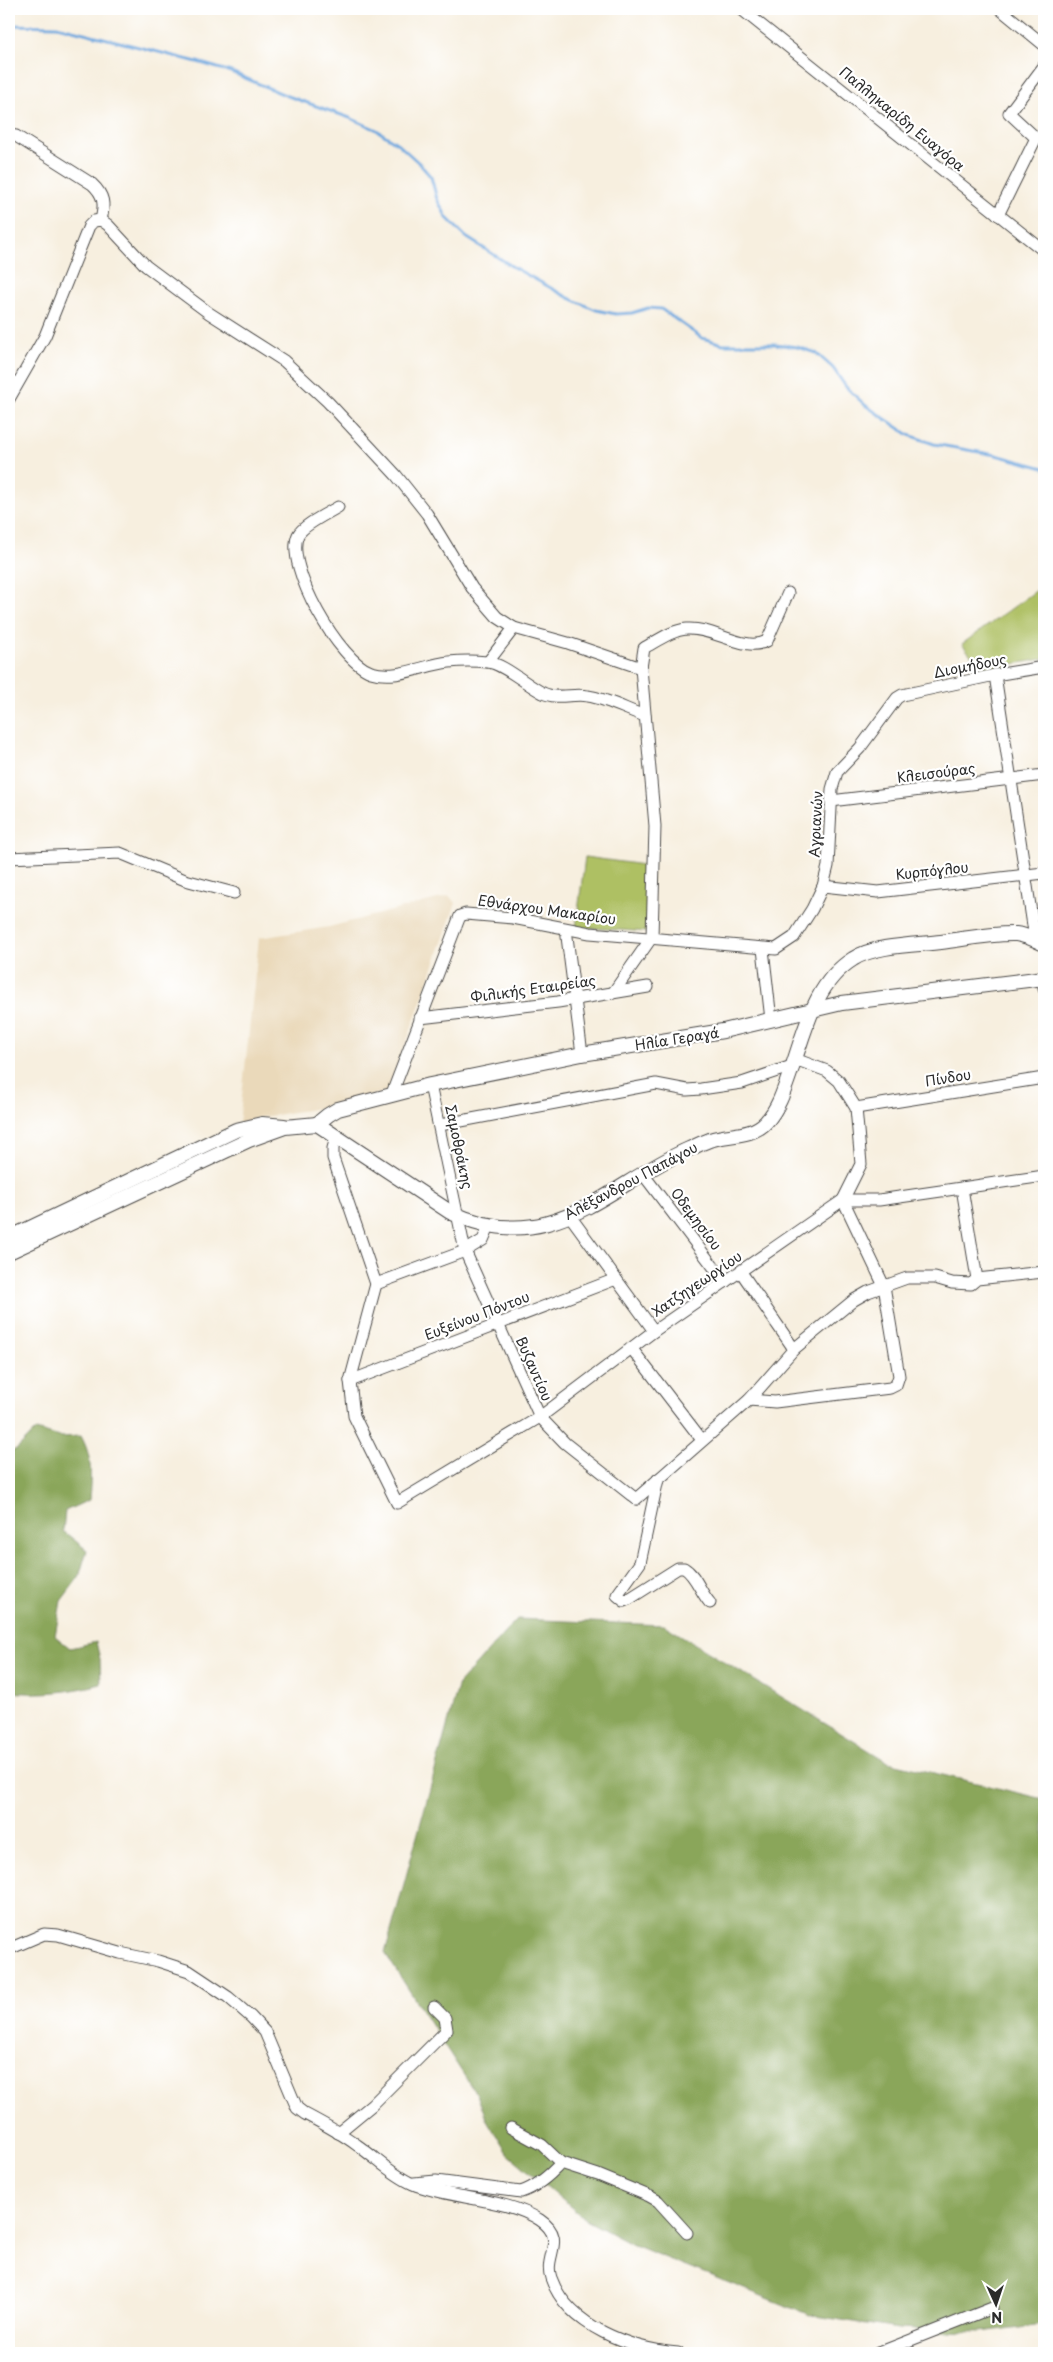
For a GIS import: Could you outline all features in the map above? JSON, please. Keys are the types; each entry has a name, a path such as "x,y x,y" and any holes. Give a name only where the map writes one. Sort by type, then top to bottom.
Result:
{"street":[{"name":"Παλληκαρίδη Ευαγόρα","path":"741,9 1044,252"},
{"path":"1000,9 1044,45"},
{"path":"998,215 1036,138 1009,112 1044,66"},
{"path":"9,135 16,136 92,184 101,192 104,207 101,220"},
{"path":"9,399 45,336 89,226 94,221 101,220 108,225 146,266 209,313 284,361 328,402 396,475 427,514 472,588 488,607 514,628 585,648 641,668"},
{"path":"338,507 301,530 297,536 296,556 306,590 343,650 350,658 370,672 393,674 448,662 488,662 527,682 543,694 589,696 645,716"},
{"path":"652,937 655,826 641,668 644,648 662,638 687,629 721,635 752,645 759,645 767,641 788,593"},
{"path":"488,662 514,628"},
{"name":"Διομήδους","path":"902,695 995,675 1044,667"},
{"path":"995,675 1034,932 1038,941"},
{"name":"Αγριανών","path":"763,949 776,949 794,937 812,909 823,886 830,850 831,800 837,772 860,748 897,698 902,695"},
{"name":"Κλεισούρας","path":"831,800 1044,775"},
{"path":"9,858 120,853 184,880 234,893"},
{"name":"Κυρπόγλου","path":"823,886 878,892 1044,873"},
{"name":"Εθνάρχου Μακαρίου","path":"391,1096 460,916 466,914 513,918 590,933 652,937 763,949"},
{"path":"566,929 582,1054"},
{"name":"Αλέξανδρου Παπάγου","path":"317,1124 457,1216 488,1226 508,1228 524,1227 570,1216 622,1188 677,1154 712,1139 759,1129 775,1109 811,1010 832,975 854,958 890,948 1017,934 1038,941"},
{"name":"Φιλικής Εταιρείας","path":"420,1018 613,993 652,937"},
{"path":"763,949 771,1020"},
{"name":"Ηλία Γεραγά","path":"317,1124 338,1109 430,1085 582,1054 723,1031 842,1003 1044,982"},
{"path":"613,993 648,987"},
{"path":"440,1125 656,1084 687,1090 742,1083 793,1063 826,1071 840,1081 856,1108 861,1164 843,1200"},
{"name":"Πίνδου","path":"856,1108 1044,1078"},
{"name":"Σαμοθράκης","path":"430,1085 440,1125 457,1216"},
{"path":"9,1238 236,1130 262,1124 284,1126 317,1124"},
{"path":"9,1252 241,1144 284,1126"},
{"path":"336,1138 333,1158 376,1284 350,1382"},
{"name":"Οδεμησίου","path":"642,1174 725,1282"},
{"path":"843,1200 879,1200 1044,1176"},
{"path":"962,1188 977,1279"},
{"path":"749,1400 775,1402 883,1389 896,1385 899,1376 884,1286 843,1200"},
{"name":"Χατζηγεωργίου","path":"350,1382 354,1416 397,1503 540,1417 654,1331 742,1272 843,1200"},
{"name":"Βυζαντίου","path":"457,1216 465,1251 540,1417 565,1443 636,1499 658,1479"},
{"path":"570,1216 654,1331"},
{"path":"376,1284 465,1251 483,1240 488,1226"},
{"path":"742,1272 794,1349"},
{"path":"710,1603 700,1592 692,1575 684,1568 678,1568 629,1599 624,1601 617,1595 640,1563 658,1479 749,1400 794,1349 854,1300 868,1292 917,1277 971,1284 977,1279 1044,1272"},
{"name":"Ευξείνου Πόντου","path":"350,1382 616,1279"},
{"path":"632,1349 702,1440"},
{"path":"9,1949 44,1934 58,1935 189,1971 228,1996 252,2017 265,2032 297,2108 338,2133 410,2183 427,2189 491,2202 538,2218 550,2230 554,2240 550,2277 569,2307 599,2330 628,2344 652,2351 678,2353"},
{"path":"338,2133 372,2105 446,2030 445,2018 434,2007"},
{"path":"510,2128 542,2145 561,2164 598,2175 658,2201 687,2233"},
{"path":"410,2183 436,2181 520,2192 528,2190 550,2175 561,2164"},
{"path":"878,2353 992,2308"}],"shaded area":[{"path":"449,896 456,903 389,1091 320,1108 256,1118 239,1124 259,938 329,927"}],"green space":[{"path":"1044,585 1044,659 982,669 962,644"},
{"path":"585,857 651,866 649,932 576,927"},
{"path":"36,1430 60,1437 81,1436 88,1452 91,1475 89,1500 65,1511 63,1531 87,1550 79,1577 61,1601 55,1636 70,1648 96,1642 100,1659 101,1684 55,1692 9,1692 9,1452 17,1449"},
{"path":"517,1619 664,1625 888,1762 1044,1799 1044,2324 981,2332 939,2331 898,2329 810,2315 633,2245 586,2220 507,2153 487,2120 478,2097 385,1953 459,1683"}],"waterway":[{"path":"9,25 57,26 201,63 231,72 285,95 350,118 375,129 398,144 419,163 431,177 437,199 447,218 466,237 513,267 569,298 596,310 616,314 632,313 648,308 661,309 702,338 723,344 775,344 797,347 816,353 833,368 846,387 865,405 909,435 934,444 996,455 1044,468"}]}
